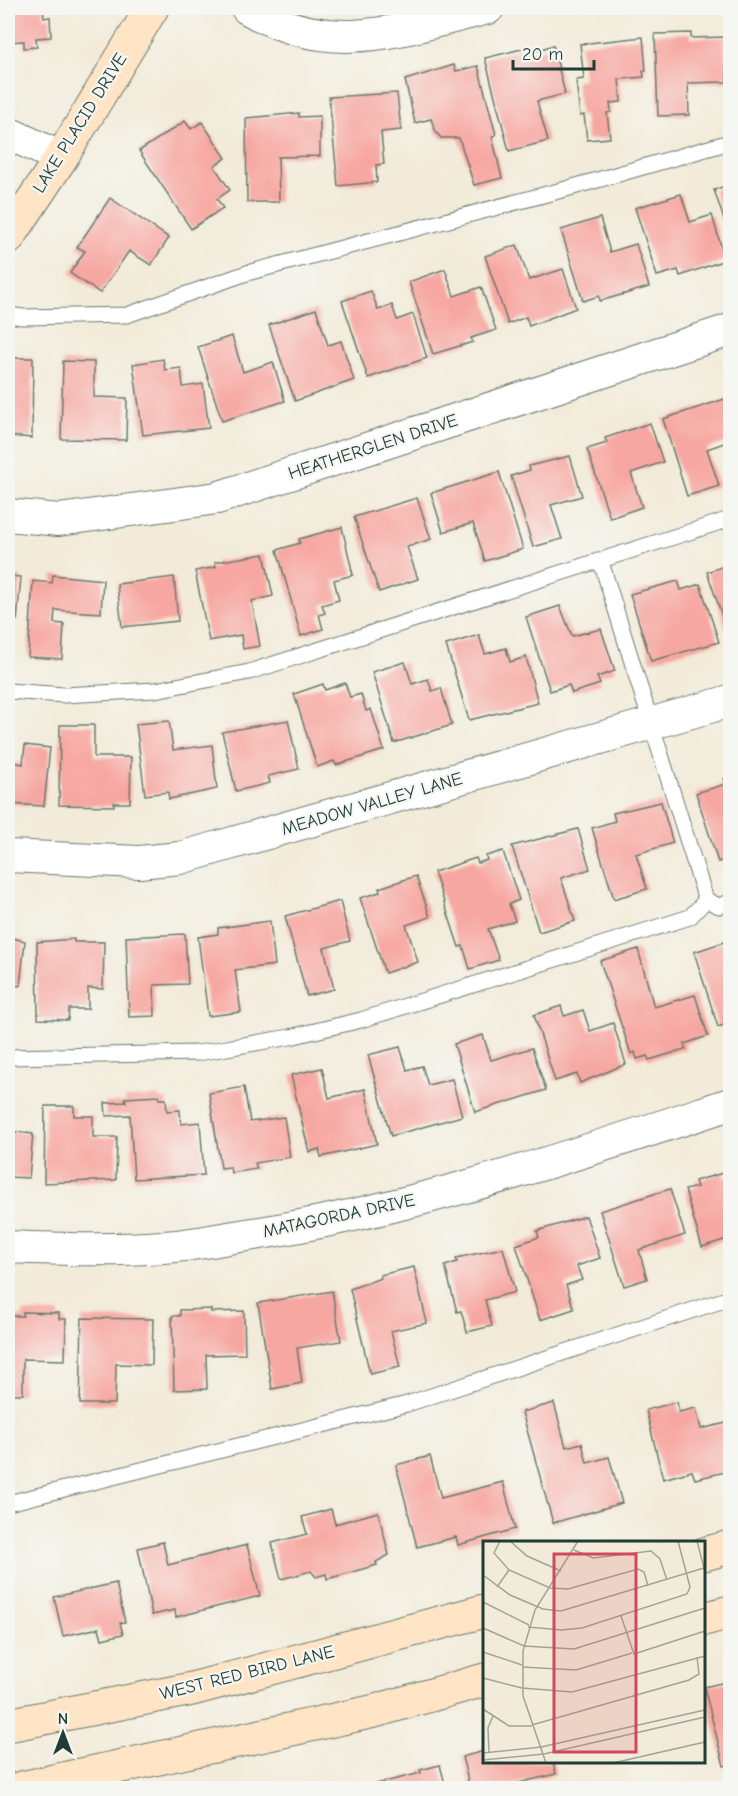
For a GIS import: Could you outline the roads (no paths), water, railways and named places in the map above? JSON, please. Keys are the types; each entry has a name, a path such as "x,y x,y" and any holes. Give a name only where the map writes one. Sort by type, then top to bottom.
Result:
{"main road":[{"name":"LAKE PLACID DRIVE","path":"8,238 61,158 152,8"},
{"path":"705,1554 730,1547"},
{"name":"WEST RED BIRD LANE","path":"8,1725 192,1689 483,1611"},
{"path":"705,1619 730,1612"},
{"path":"21,1788 375,1711 483,1680"}],"street":[{"path":"247,8 267,19 309,34 347,38 386,32 488,8"},
{"path":"8,133 61,158"},
{"name":"HEATHERGLEN DRIVE","path":"8,515 59,520 217,498 730,330"},
{"name":"MEADOW VALLEY LANE","path":"8,856 139,862 180,858 730,701"},
{"name":"MATAGORDA DRIVE","path":"8,1247 82,1250 163,1247 261,1233 378,1212 594,1148 730,1104"}],"lane":[{"path":"8,315 23,317 127,315 247,273 566,189 730,142"},
{"path":"8,691 64,695 155,690 249,672 601,562 730,519"},
{"path":"601,562 706,900 719,906 730,902"},
{"path":"8,1057 198,1053 290,1037 361,1020 690,916 706,900"},
{"path":"8,1503 406,1404 730,1298"}]}
